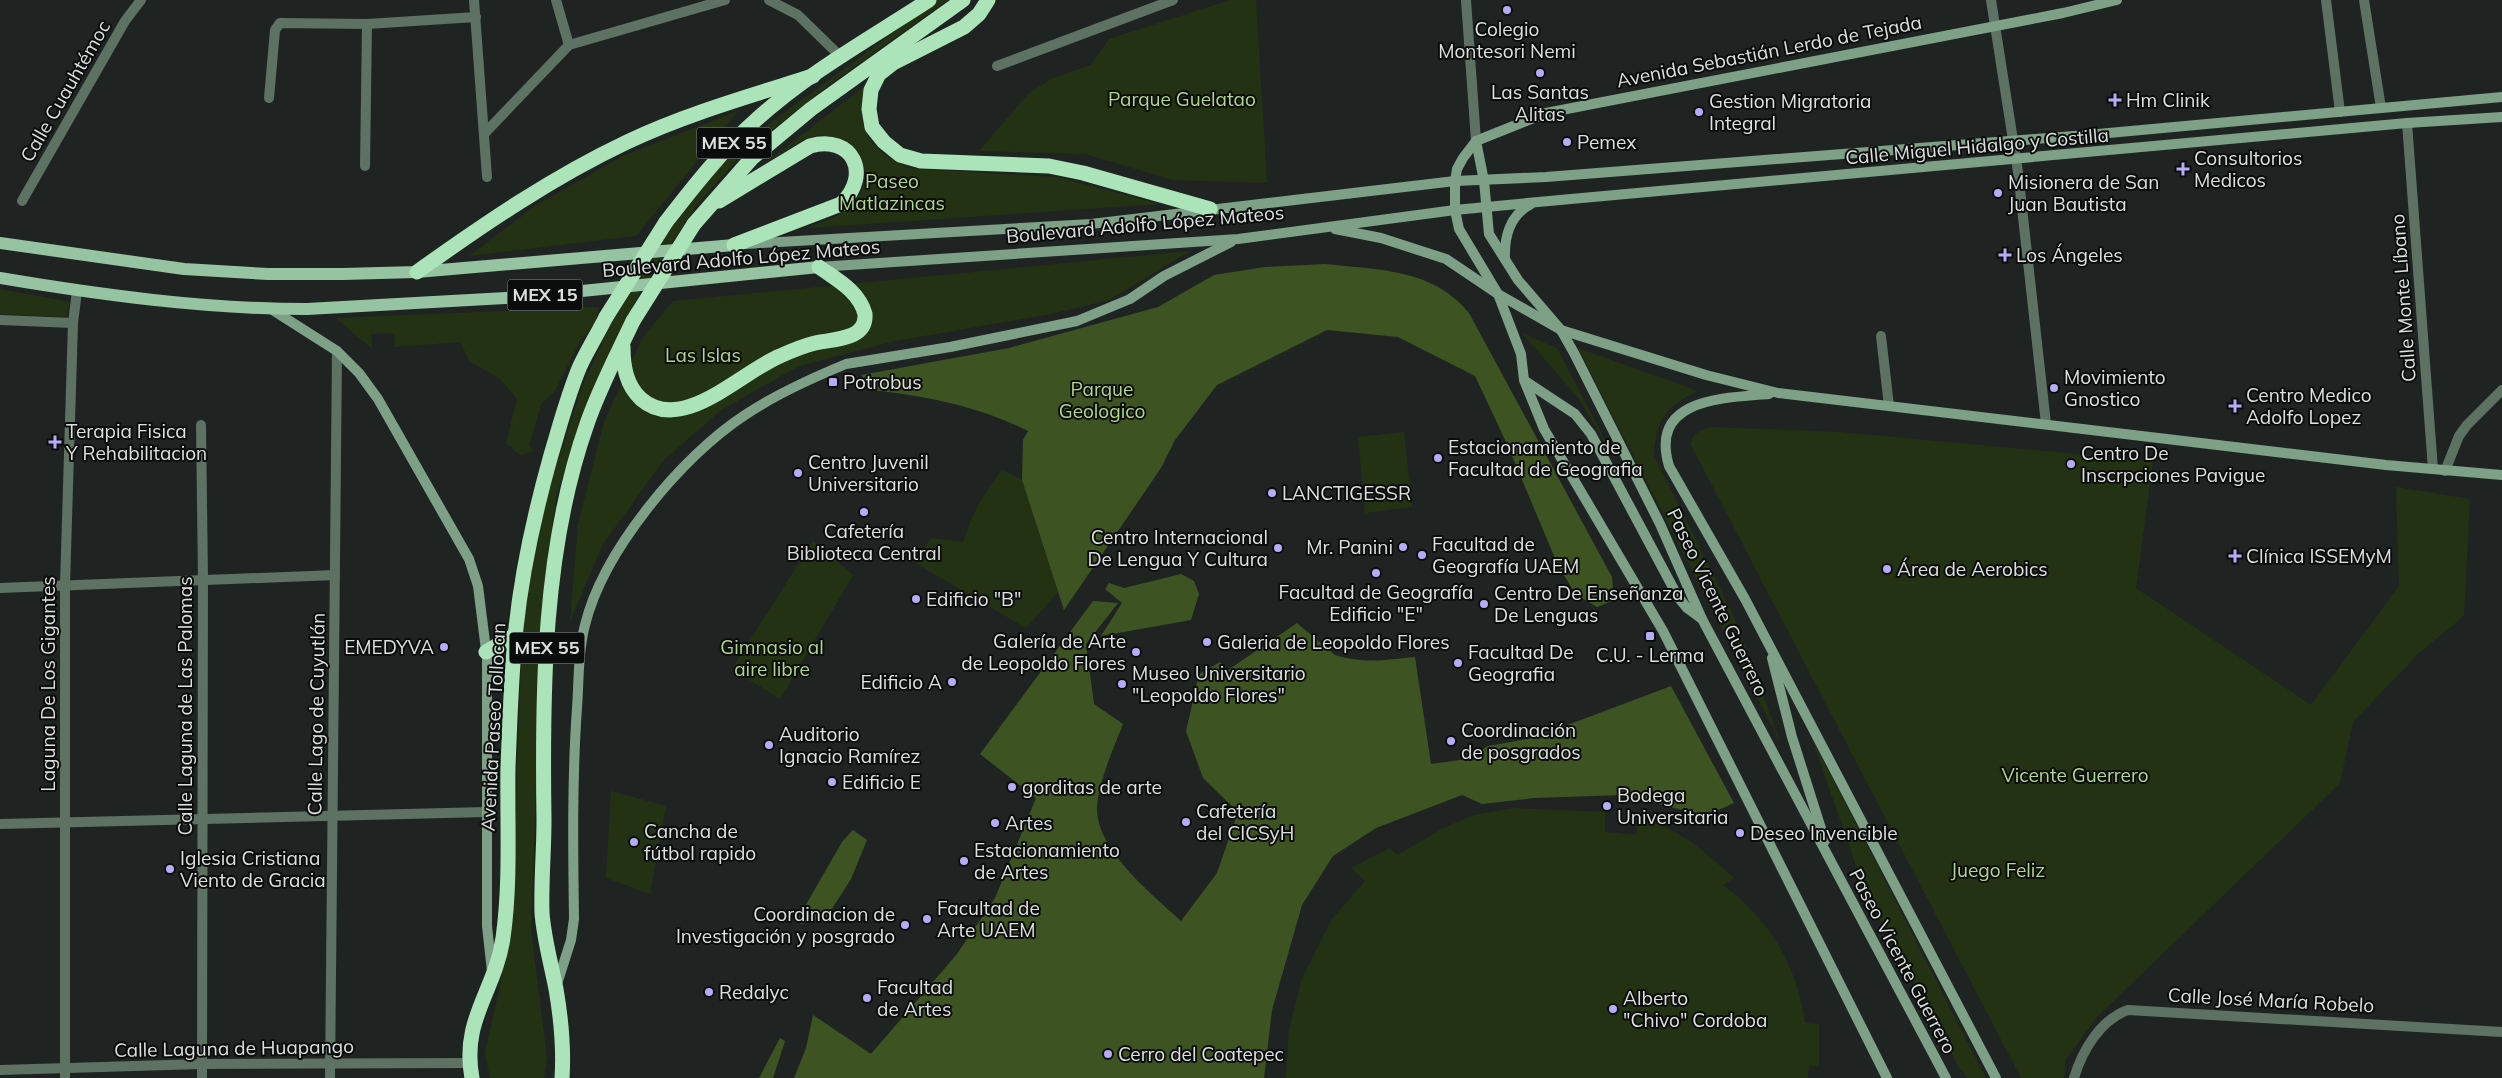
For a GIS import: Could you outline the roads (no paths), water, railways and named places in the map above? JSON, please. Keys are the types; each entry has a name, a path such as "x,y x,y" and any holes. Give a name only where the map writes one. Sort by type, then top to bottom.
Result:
{"highway":[{"name":"MEX 55","path":"813,76 840,56 929,0"},
{"name":"MEX 55","path":"562,1078 562,1045 542,910 544,857 543,756 547,630 555,562 574,468 587,424 633,321 694,224 752,158 811,109 963,0"},
{"path":"988,0 973,20 885,68 874,82 869,99 870,118 878,135 891,149 900,155 921,161 1049,166 1083,173 1210,209"},
{"path":"920,31 945,35"},
{"path":"417,272 574,169 627,142 682,118 813,76"},
{"name":"Avenida Paseo Tollocan","path":"472,1078 469,1063 472,1026 501,948 505,919 508,766 515,635 528,551 540,495 561,418 580,366 606,317 666,222 693,187 757,119 813,76"},
{"path":"711,206 810,146 819,144 835,145 843,147 852,156 856,168 855,182 841,204 734,245"},
{"path":"624,340 623,356 627,380 638,396 660,409 672,410 692,406 762,363 815,343 840,339 855,334 861,329 866,314 857,297 849,288 819,267"},
{"path":"486,652 515,635"}],"main road":[{"name":"Avenida Sebastián Lerdo de Tejada","path":"1476,141 1546,113 2062,13 2117,0"},
{"name":"Calle Miguel Hidalgo y Costilla","path":"1455,181 1484,181 2012,140 2502,98"},
{"name":"Calle Miguel Hidalgo y Costilla","path":"1455,210 2407,123 2502,117"},
{"name":"Paseo Vicente Guerrero","path":"1476,141 1484,181 1485,208 1489,234 1518,280 1561,330 1660,524 1702,619 1946,1078"},
{"path":"1476,141 1457,169 1455,210 1460,228 1498,294 1521,354 1524,380 1544,428 1663,631 1887,1078"},
{"name":"Boulevard Adolfo López Mateos","path":"0,243 184,269 268,274 417,272 734,245 1091,224 1455,181"},
{"path":"1505,260 1504,243 1513,222 1523,209 1538,202"},
{"name":"Boulevard Adolfo López Mateos","path":"0,278 77,291 172,302 271,309 307,309 523,297 819,267 1238,239 1455,210"},
{"name":"MEX 15","path":"1326,227 1380,238 1446,260 1498,294 1561,330 1706,375 1778,393 2445,471 2502,475"},
{"path":"555,988 571,940 574,919 572,778 580,652 585,624 611,562 657,496 693,458 744,415 830,370 846,364 950,348 1077,320 1130,299 1197,258 1238,239"},
{"path":"271,309 337,351 359,373 378,399 469,559 478,586 486,652 487,926 492,975"},
{"path":"1524,380 1575,414 1591,434 1678,598 1687,608 1702,619"},
{"name":"Paseo Vicente Guerrero","path":"1778,393 1695,404 1670,423 1664,449 1669,466 1715,544 1769,645 1996,1078"},
{"path":"1769,645 1792,737 1832,864"}],"street":[{"name":"Calle Cuauhtémoc","path":"22,201 125,21 141,0"},
{"path":"474,0 487,177"},
{"path":"556,0 569,45"},
{"path":"484,134 569,45 725,0"},
{"path":"769,0 798,15 840,56"},
{"path":"997,66 1173,0"},
{"path":"1466,0 1476,141"},
{"path":"1991,0 2016,160 2046,424"},
{"path":"2326,0 2340,112"},
{"path":"2364,0 2381,108"},
{"path":"269,98 275,30 280,23 367,24 476,17"},
{"path":"364,166 367,24"},
{"name":"Calle Monte Líbano","path":"2407,123 2433,469"},
{"name":"Laguna De Los Gigantes","path":"65,1073 65,585 73,323 77,291"},
{"path":"0,320 73,323"},
{"path":"1881,336 1889,406"},
{"name":"Calle Lago de Cuyutlán","path":"330,1078 337,351"},
{"path":"2445,471 2460,436 2467,425 2502,390"},
{"name":"Calle Laguna de Las Palomas","path":"201,425 203,579 202,1078"},
{"path":"0,588 335,575"},
{"path":"0,824 486,812"},
{"name":"Calle José María Robelo","path":"2074,1078 2083,1052 2090,1042 2120,1013 2128,1010 2502,1032"},
{"name":"Calle Laguna de Huapango","path":"0,1070 65,1073 202,1064 469,1063"}],"place":[{"name":"Colegio Montesori Nemi","path":"1507,10"},
{"name":"Las Santas Alitas","path":"1540,73"},
{"name":"Hm Clinik","path":"2115,100"},
{"name":"Gestion Migratoria Integral","path":"1699,112"},
{"name":"Pemex","path":"1567,142"},
{"name":"Consultorios Medicos","path":"2183,169"},
{"name":"Misionera de San Juan Bautista","path":"1998,193"},
{"name":"Los Ángeles","path":"2005,255"},
{"name":"Potrobus","path":"833,382"},
{"name":"Movimiento Gnostico","path":"2054,388"},
{"name":"Centro Medico Adolfo Lopez","path":"2235,406"},
{"name":"Terapia Fisica Y Rehabilitacion","path":"55,442"},
{"name":"Estacionamiento de Facultad de Geografia","path":"1438,458"},
{"name":"Centro De Inscrpciones Pavigue","path":"2071,464"},
{"name":"Centro Juvenil Universitario","path":"798,473"},
{"name":"LANCTIGESSR","path":"1272,493"},
{"name":"Cafetería Biblioteca Central","path":"864,512"},
{"name":"Mr. Panini","path":"1403,547"},
{"name":"Centro Internacional De Lengua Y Cultura","path":"1278,548"},
{"name":"Facultad de Geografía UAEM","path":"1422,555"},
{"name":"Clínica ISSEMyM","path":"2235,556"},
{"name":"Área de Aerobics","path":"1887,569"},
{"name":"Facultad de Geografía Edificio \"E\"","path":"1376,573"},
{"name":"Edificio \"B\"","path":"916,599"},
{"name":"Centro De Enseñanza De Lenguas","path":"1484,604"},
{"name":"C.U. - Lerma","path":"1650,636"},
{"name":"Galeria de Leopoldo Flores","path":"1207,642"},
{"name":"EMEDYVA","path":"444,647"},
{"name":"Galería de Arte de Leopoldo Flores","path":"1136,652"},
{"name":"Facultad De Geografia","path":"1458,663"},
{"name":"Edificio A","path":"952,682"},
{"name":"Museo Universitario \"Leopoldo Flores\"","path":"1122,684"},
{"name":"Coordinación de posgrados","path":"1451,741"},
{"name":"Auditorio Ignacio Ramírez","path":"769,745"},
{"name":"Edificio E","path":"832,782"},
{"name":"gorditas de arte","path":"1012,787"},
{"name":"Bodega Universitaria","path":"1607,806"},
{"name":"Cafetería del CICSyH","path":"1186,822"},
{"name":"Artes","path":"995,823"},
{"name":"Deseo Invencible","path":"1740,833"},
{"name":"Cancha de fútbol rapido","path":"634,842"},
{"name":"Estacionamiento de Artes","path":"964,861"},
{"name":"Iglesia Cristiana Viento de Gracia","path":"170,869"},
{"name":"Facultad de Arte UAEM","path":"927,919"},
{"name":"Coordinacion de Investigación y posgrado","path":"905,925"},
{"name":"Redalyc","path":"709,992"},
{"name":"Facultad de Artes","path":"867,998"},
{"name":"Alberto \"Chivo\" Cordoba","path":"1613,1009"},
{"name":"Cerro del Coatepec","path":"1108,1054"}],"park label":[{"name":"Parque Guelatao","path":"1182,99"},
{"name":"Paseo Matlazincas","path":"892,192"},
{"name":"Las Islas","path":"703,355"},
{"name":"Parque Geologico","path":"1102,400"},
{"name":"Gimnasio al aire libre","path":"772,658"},
{"name":"Vicente Guerrero","path":"2075,775"},
{"name":"Juego Feliz","path":"1998,870"}]}
